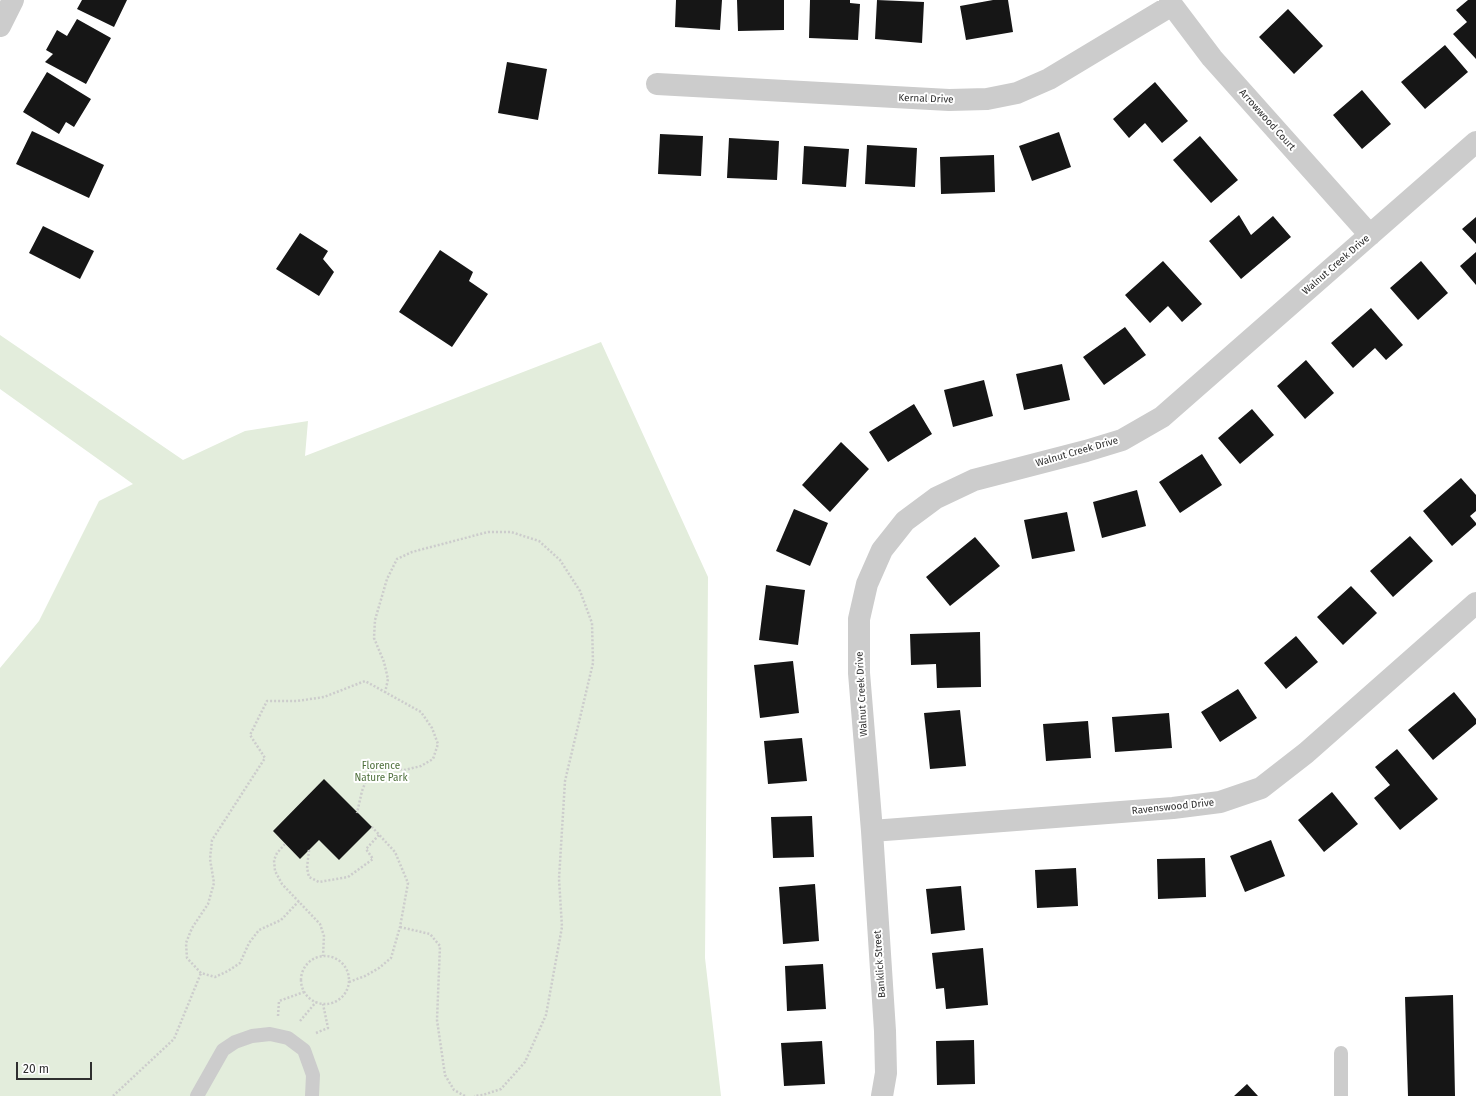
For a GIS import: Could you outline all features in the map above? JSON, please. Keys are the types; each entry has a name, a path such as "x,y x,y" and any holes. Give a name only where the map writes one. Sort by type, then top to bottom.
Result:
{"street":[{"path":"0,26 13,0"},
{"name":"Kernal Drive","path":"657,84 950,100 987,99 1017,93 1049,79 1171,2"},
{"name":"Arrowwood Court","path":"1171,2 1212,58 1370,235"},
{"name":"Walnut Creek Drive","path":"872,831 859,673 859,619 867,584 882,550 905,521 936,498 974,480 1086,451 1122,440 1162,417 1476,142"},
{"name":"Ravenswood Drive","path":"872,831 1173,808 1220,802 1260,788 1306,753 1476,603"},
{"name":"Banklick Street","path":"872,831 885,1031 886,1073 882,1096"}],"lane":[{"path":"196,1096 223,1050 235,1042 252,1036 270,1034 288,1038 304,1050 313,1075 312,1096"},
{"path":"1340,1096 1341,1053"}],"path":[{"path":"385,693 388,680 384,662 374,638 374,620 387,579 397,559 412,552 488,532 511,532 539,541 560,560 580,591 592,623 593,663 565,780 559,879 562,927 546,1015 525,1062 501,1088 483,1095 474,1096"},
{"path":"299,901 280,920 259,930 250,943 240,963 228,971 215,977 201,973 187,958 186,943 192,928 208,904 214,883 210,859 212,840 265,758 250,735 267,701 297,701 324,697 365,681 420,712 432,728 438,744 432,759 420,766 405,770 384,766 369,773 362,791 357,813"},
{"path":"349,982 365,976 379,968 391,958 400,927 408,883 395,852 372,827"},
{"path":"308,850 307,868 309,877 319,882 348,877 374,859 366,849 379,835"},
{"path":"285,844 277,853 274,860 275,871 282,884 320,924 324,936 323,956"},
{"path":"400,927 430,934 440,946 437,1020 445,1075 454,1090 465,1096"},
{"path":"323,956 338,960 344,966 348,974 349,982 343,996 330,1004 323,1004 309,998 304,992 301,977 304,969 312,960 323,956"},
{"path":"114,1096 174,1039 201,973"},
{"path":"270,1034 278,1021 280,1001 304,992"},
{"path":"288,1038 316,1002"},
{"path":"304,1050 310,1035 328,1028 323,1004"}],"green space":[{"name":"Florence Nature Park","path":"0,335 183,460 245,431 308,421 305,456 601,342 708,577 705,958 721,1096 0,1096 0,668 39,621 99,501 133,484 0,389"}],"building":[{"path":"82,0 127,0 114,27 77,9"},
{"path":"676,0 722,0 720,30 675,27"},
{"path":"737,0 784,0 784,30 738,31"},
{"path":"810,0 850,0 850,3 860,4 858,40 809,38"},
{"path":"877,0 924,2 922,43 875,39"},
{"path":"993,0 1008,0 1013,32 966,40 960,6"},
{"path":"1468,0 1476,0 1476,59 1453,34 1467,22 1456,10"},
{"path":"1288,9 1323,46 1294,74 1259,37"},
{"path":"77,19 111,38 86,84 45,62 53,54 46,50 57,30 67,36"},
{"path":"1445,45 1468,72 1425,109 1401,82"},
{"path":"507,62 547,69 538,120 498,113"},
{"path":"47,72 91,99 74,127 66,122 59,134 23,112"},
{"path":"1155,82 1188,121 1162,143 1145,123 1129,138 1113,119"},
{"path":"1362,90 1391,124 1362,149 1333,115"},
{"path":"32,131 104,165 89,198 16,164"},
{"path":"1059,132 1071,167 1032,181 1019,146"},
{"path":"660,134 703,136 701,176 658,174"},
{"path":"1200,136 1238,180 1211,203 1173,160"},
{"path":"729,138 779,141 777,180 727,178"},
{"path":"867,145 917,148 915,187 865,184"},
{"path":"804,146 849,149 846,187 802,184"},
{"path":"994,155 995,192 941,194 940,157"},
{"path":"1239,215 1251,235 1273,216 1291,237 1241,279 1209,241"},
{"path":"1476,217 1476,244 1462,229"},
{"path":"43,226 94,251 80,279 29,253"},
{"path":"300,233 328,251 323,259 334,272 319,296 276,269"},
{"path":"440,250 473,272 469,281 488,294 452,347 399,312"},
{"path":"1476,252 1476,285 1460,266"},
{"path":"1163,261 1202,304 1182,322 1168,306 1150,323 1125,295"},
{"path":"1421,261 1448,293 1418,320 1390,288"},
{"path":"1371,308 1403,345 1386,360 1375,348 1353,368 1331,343"},
{"path":"1125,327 1146,355 1104,385 1083,357"},
{"path":"1306,360 1334,393 1305,419 1277,386"},
{"path":"1062,364 1070,400 1024,410 1016,374"},
{"path":"984,380 993,416 953,427 944,390"},
{"path":"914,404 932,434 888,462 869,432"},
{"path":"1252,409 1274,435 1240,464 1218,438"},
{"path":"841,442 869,469 830,512 802,485"},
{"path":"1202,454 1222,485 1180,513 1159,482"},
{"path":"1461,478 1476,495 1476,511 1470,516 1476,525 1452,546 1423,511"},
{"path":"1137,490 1146,526 1102,538 1093,502"},
{"path":"794,509 828,523 810,566 776,551"},
{"path":"1067,512 1075,551 1032,559 1024,520"},
{"path":"1410,536 1433,561 1393,597 1370,571"},
{"path":"975,537 1000,566 950,606 926,577"},
{"path":"766,585 805,590 798,645 759,640"},
{"path":"1351,586 1377,613 1343,645 1317,617"},
{"path":"980,632 981,687 937,688 936,664 911,665 910,634"},
{"path":"1296,636 1318,662 1286,689 1264,663"},
{"path":"793,661 799,713 760,718 754,665"},
{"path":"1238,689 1257,718 1220,742 1201,712"},
{"path":"1454,692 1476,719 1476,724 1433,760 1408,730"},
{"path":"960,710 966,766 930,769 924,713"},
{"path":"1169,713 1172,748 1115,752 1112,717"},
{"path":"1088,721 1091,758 1046,761 1043,724"},
{"path":"802,738 807,781 768,784 764,741"},
{"path":"1397,749 1438,799 1400,830 1374,798 1390,785 1375,767"},
{"path":"324,779 372,827 339,860 319,840 300,859 273,831"},
{"path":"1332,792 1358,824 1324,852 1298,820"},
{"path":"812,816 814,857 773,858 771,817"},
{"path":"1271,840 1285,876 1245,892 1230,856"},
{"path":"1205,858 1206,897 1158,899 1157,859"},
{"path":"1076,868 1078,906 1037,908 1035,870"},
{"path":"815,884 819,941 783,944 779,887"},
{"path":"961,886 965,930 931,934 926,889"},
{"path":"983,948 988,1005 946,1009 944,988 936,989 932,953"},
{"path":"823,964 826,1009 787,1011 785,966"},
{"path":"1453,995 1455,1096 1408,1096 1405,997"},
{"path":"974,1040 975,1084 937,1085 936,1041"},
{"path":"822,1041 825,1084 784,1086 781,1043"},
{"path":"1247,1084 1258,1096 1234,1096"}]}
